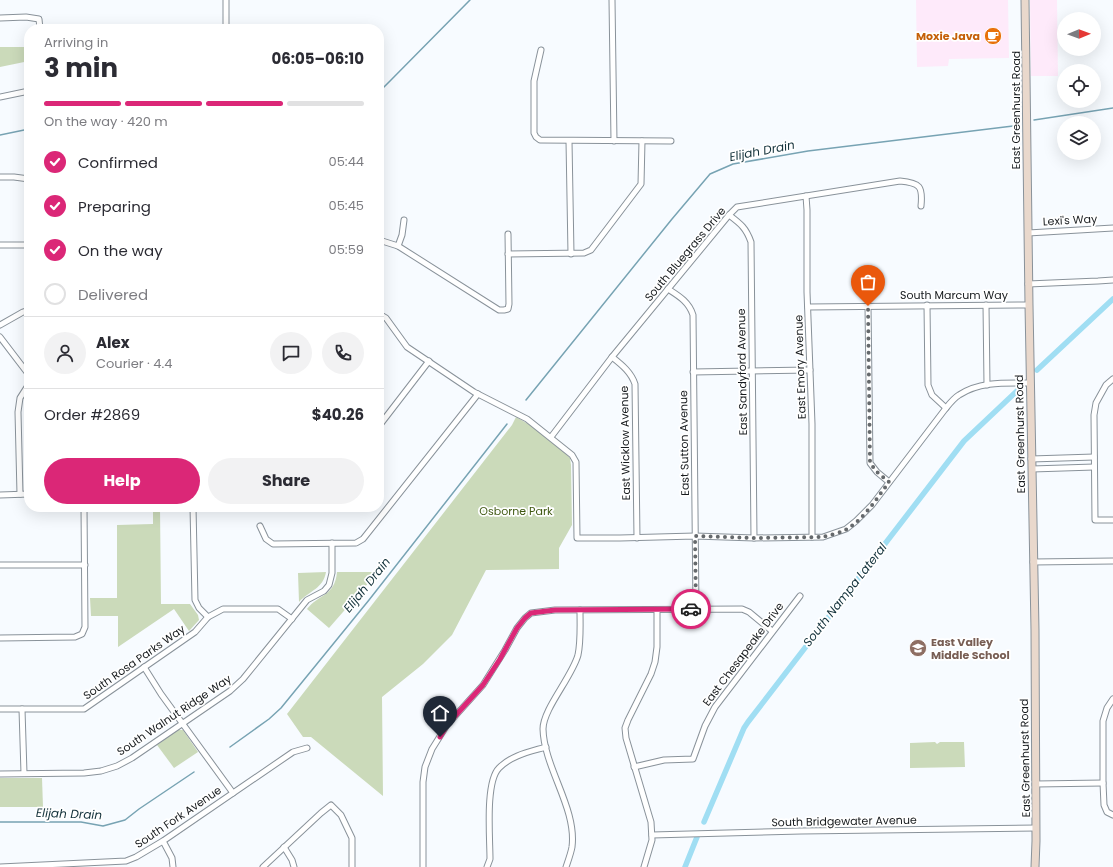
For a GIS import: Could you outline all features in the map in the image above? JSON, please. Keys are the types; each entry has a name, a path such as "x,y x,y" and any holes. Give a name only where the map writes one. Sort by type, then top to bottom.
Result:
{"main road":[{"name":"East Greenhurst Road","path":"1026,0 1028,305 1032,469 1036,784 1035,867"}],"street":[{"path":"226,0 226,24"},
{"path":"612,0 614,141"},
{"path":"0,18 26,17 39,19 40,24"},
{"path":"541,50 534,81 534,133 540,140 671,141"},
{"path":"0,98 24,92"},
{"path":"569,141 571,254"},
{"path":"508,254 571,254 584,253 591,250 641,184 642,141"},
{"path":"0,177 24,178"},
{"name":"South Bluegrass Drive","path":"551,437 612,357 737,207 900,181 913,182 918,186 922,194 921,206"},
{"name":"East Emory Avenue","path":"806,196 812,537"},
{"name":"East Sandyford Avenue","path":"729,215 741,224 747,231 751,242 754,538"},
{"path":"398,246 402,235 404,220"},
{"name":"Lexi's Way","path":"1028,232 1113,228"},
{"path":"384,242 398,246 499,310 504,310 508,309 508,234"},
{"path":"0,245 24,245"},
{"path":"1028,284 1098,282 1113,280"},
{"name":"East Sutton Avenue","path":"668,289 682,298 691,308 693,316 696,609"},
{"path":"927,305 928,385 932,395 946,408"},
{"name":"South Marcum Way","path":"808,308 927,305 1028,305"},
{"path":"986,305 987,385"},
{"path":"868,306 870,463 877,472 889,482"},
{"path":"0,325 24,312"},
{"path":"384,317 407,347 478,394 527,419 572,455 576,462 577,538 695,536 754,538 827,536 846,529 872,505 946,408 958,395 968,390 994,383 1030,383"},
{"path":"0,337 24,368"},
{"name":"East Wicklow Avenue","path":"612,357 627,369 635,384 637,538"},
{"path":"384,420 429,361"},
{"path":"693,372 810,370"},
{"path":"1113,379 1106,386 1096,403 1094,415 1095,520 1113,520"},
{"path":"20,494 18,412 20,398 24,392"},
{"path":"260,526 266,539 273,544 356,543 363,539 478,394"},
{"path":"1031,459 1094,457"},
{"path":"1032,469 1094,467"},
{"path":"0,494 24,494"},
{"path":"0,638 75,637 82,634 86,627 84,512"},
{"path":"193,512 195,600 199,608 208,617"},
{"name":"South Walnut Ridge Way","path":"0,774 84,773 101,771 117,766 132,758 230,691 242,679 307,600 324,591 329,585 332,573 332,543"},
{"path":"1033,562 1113,561"},
{"path":"0,565 85,565"},
{"name":"East Chesapeake Drive","path":"634,767 664,760 693,759 705,726 715,707 800,596"},
{"name":"South Rosa Parks Way","path":"0,709 84,709 195,632 208,617 223,609 278,609 292,619"},
{"path":"423,867 423,782 425,767 432,749 447,725 483,685 502,656 517,628 531,613 540,611 580,610 742,609 749,612 772,631"},
{"path":"566,867 572,848 571,824 546,747 544,739 544,722 578,656 580,640 580,610"},
{"path":"644,867 650,850 652,835 651,822 634,767 626,738 625,728 651,674 655,662 657,647 657,610"},
{"path":"144,667 233,793"},
{"path":"1113,699 1107,708 1103,721 1104,805 1107,812 1113,815"},
{"path":"22,709 24,774"},
{"path":"487,867 490,859 490,797 491,784 494,774 507,762 522,753 546,747"},
{"name":"South Fork Avenue","path":"0,866 126,861 136,857 163,841 293,752 307,748"},
{"path":"1036,784 1103,783"},
{"path":"263,867 320,813 331,805 342,815 352,838 352,867"},
{"name":"South Bridgewater Avenue","path":"652,835 801,831 1036,828"},
{"path":"163,841 172,858 173,867"},
{"path":"284,847 292,860 294,867"}],"shaded area":[{"path":"916,0 1008,0 1009,58 949,59 948,66 917,67"},
{"path":"1030,0 1057,0 1057,76 1031,76"}],"green space":[{"path":"0,47 24,47 24,62 0,67"},
{"name":"Osborne Park","path":"516,417 530,425 570,458 572,525 559,548 559,569 486,570 452,635 423,664 382,697 383,796 311,737 303,737 287,714 512,425"},
{"path":"153,512 160,512 161,604 190,604 198,615 199,620 189,631 174,609 118,647 118,616 91,616 90,598 117,598 117,525 153,524"},
{"path":"326,572 319,586 299,602 298,573"},
{"path":"337,572 378,572 329,628 307,609 330,590 336,580"},
{"path":"178,730 183,730 198,752 174,768 157,745"},
{"path":"935,742 937,744 940,742 964,742 965,767 910,768 910,743"},
{"path":"0,778 42,778 43,807 0,807"}],"waterway":[{"path":"384,87 470,0"},
{"name":"Elijah Drain","path":"1034,120 1113,108"},
{"name":"Elijah Drain","path":"526,400 710,174 733,164 808,151 1013,126"},
{"path":"0,135 24,130"},
{"name":"South Nampa Lateral","path":"1037,370 1113,299"},
{"name":"South Nampa Lateral","path":"704,822 744,728 748,722 964,441 1018,390"},
{"name":"Elijah Drain","path":"230,747 269,719 281,708 369,600 507,424"},
{"name":"Elijah Drain","path":"0,822 81,822 103,826 125,820 194,772"},
{"name":"South Nampa Lateral","path":"685,867 697,837"}],"way so far":[{"path":"691,609 696,609 695,536 754,538 823,537 846,529 856,521 872,505 889,482 877,472 870,463 868,306"}],"place":[{"name":"Moxie Java","path":"993,36"},
{"name":"East Valley Middle School","path":"918,648"}],"route":[{"path":"440,737 447,725 483,685 500,659 517,628 531,613 555,610 691,609"}]}
